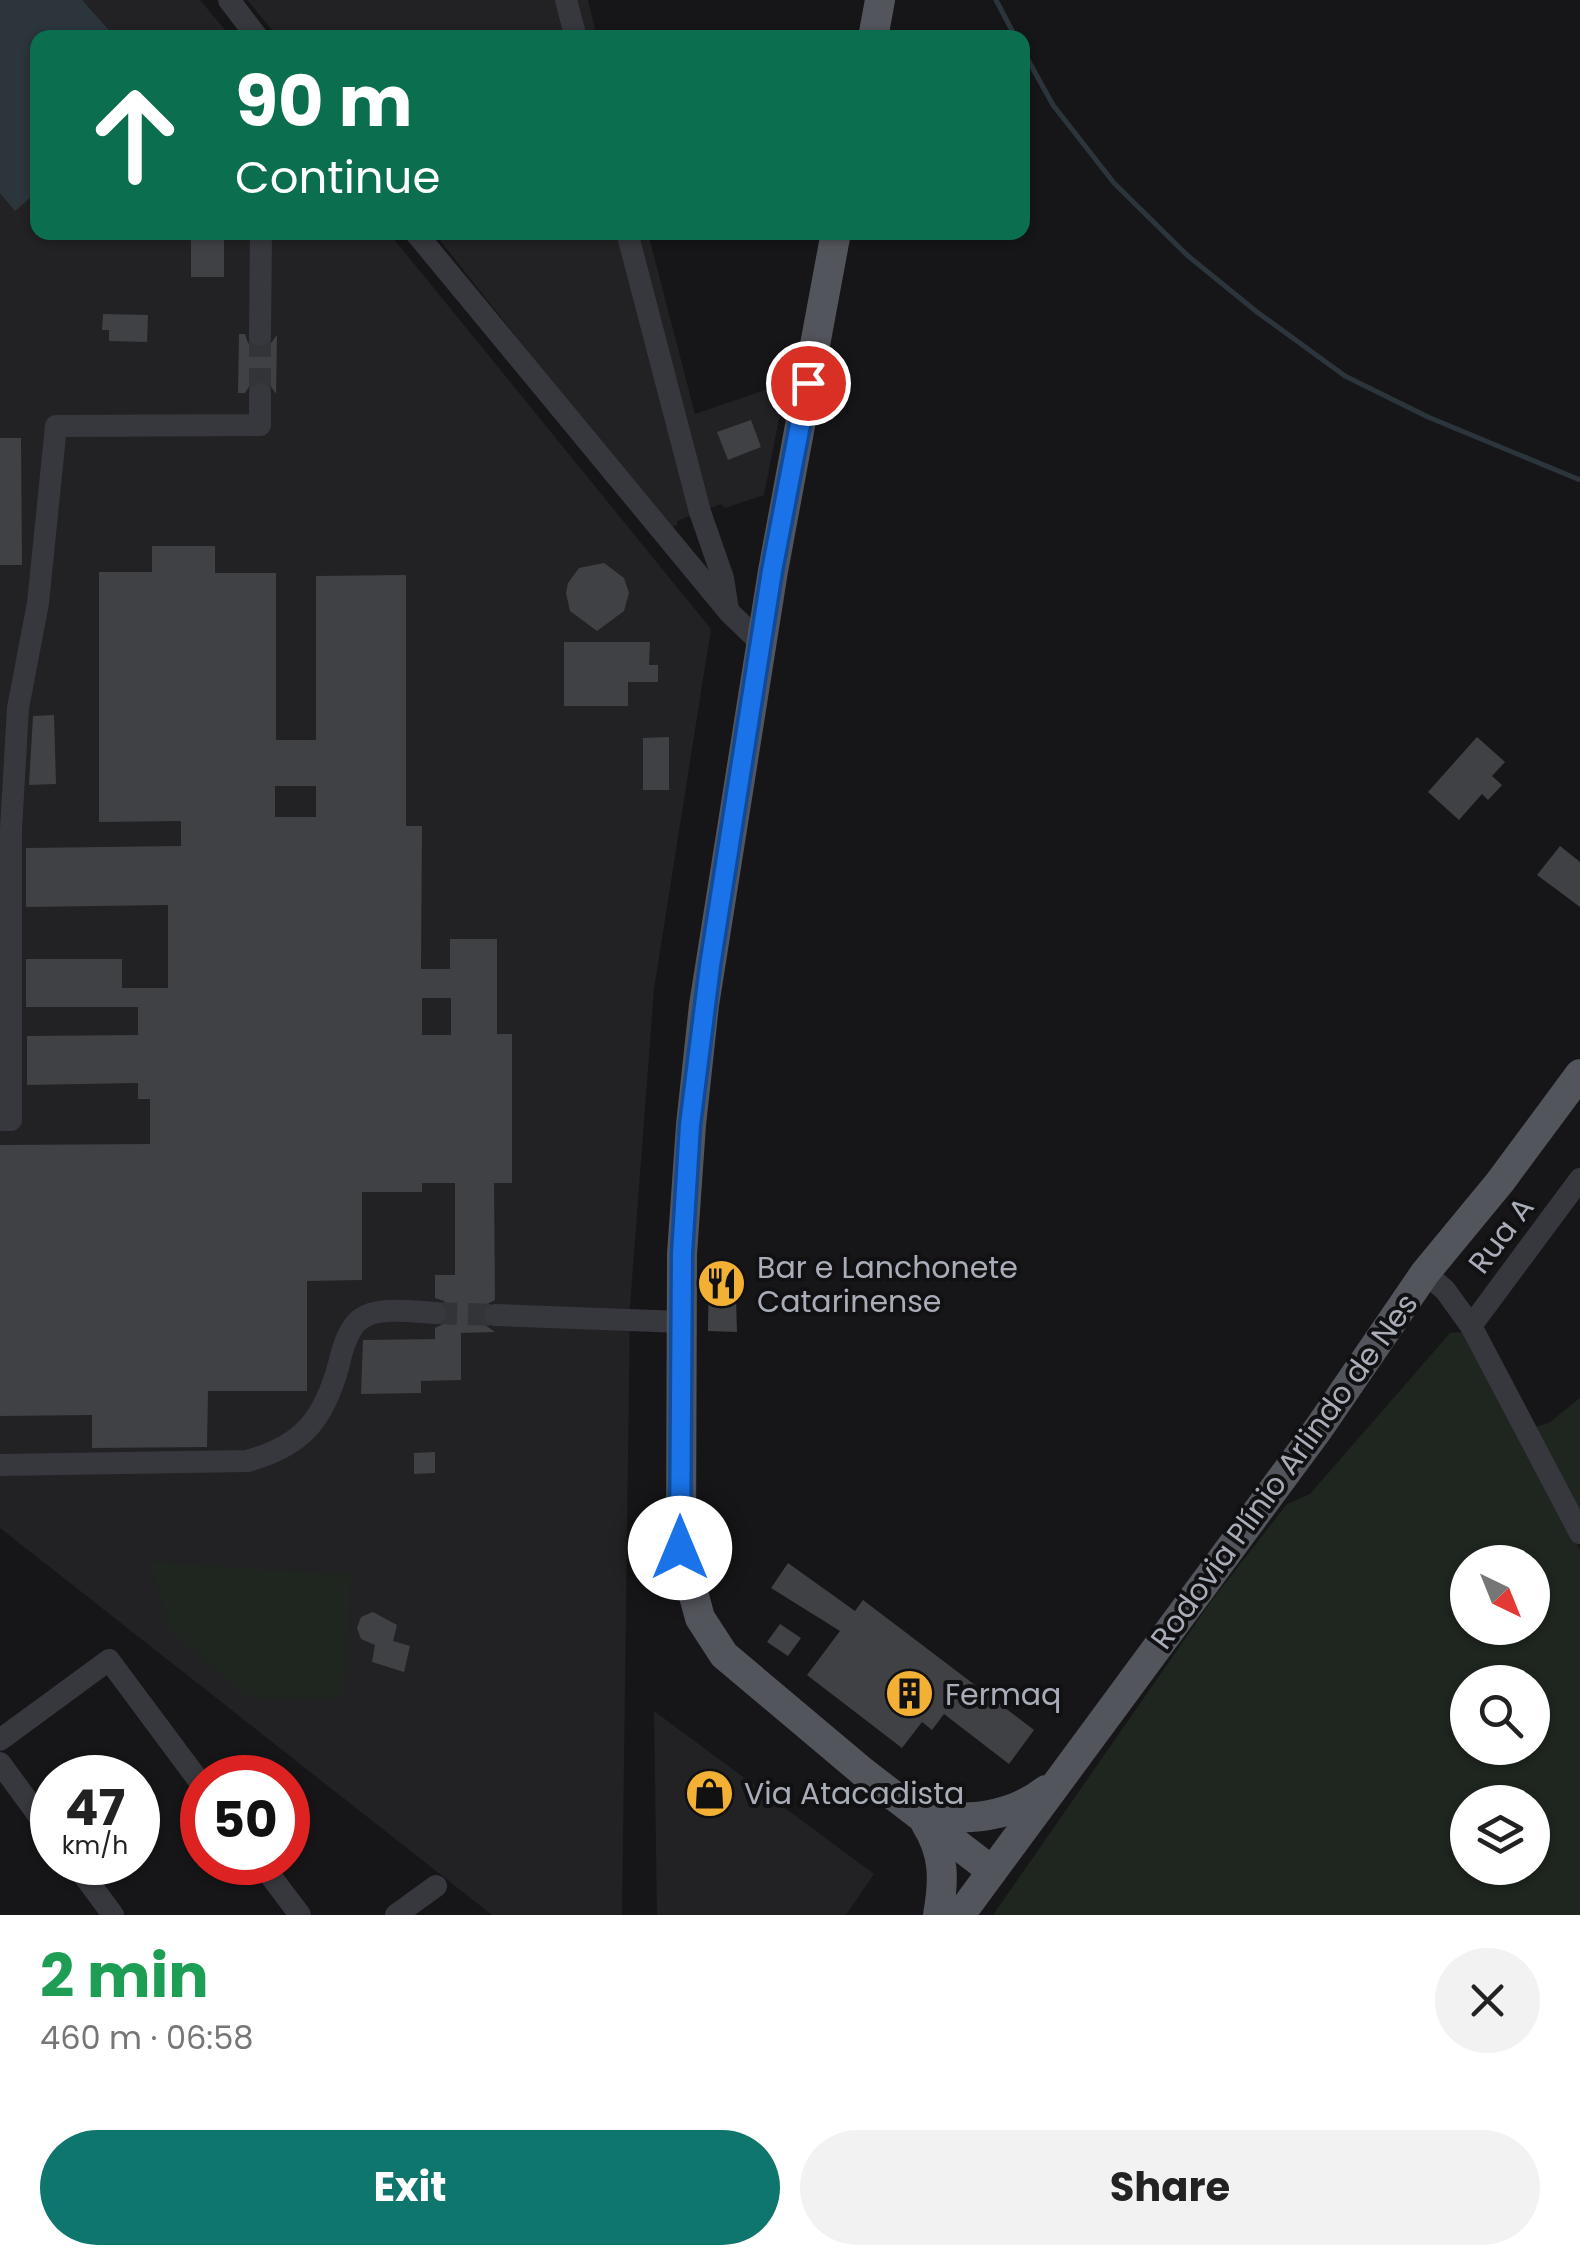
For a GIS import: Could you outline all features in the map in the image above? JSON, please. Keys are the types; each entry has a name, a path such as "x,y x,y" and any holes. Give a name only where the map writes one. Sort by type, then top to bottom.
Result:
{"main road":[{"path":"874,30 880,0"},
{"path":"835,240 761,643 704,1004 690,1125 682,1254 680,1548 700,1618 724,1655 992,1872"},
{"name":"Rodovia Plínio Arlindo de Nes","path":"960,1915 1319,1428 1425,1273 1500,1182 1580,1074"},
{"path":"922,1817 993,1816 1035,1799 1064,1776"},
{"path":"922,1817 941,1850 943,1872 938,1915"}],"street":[{"path":"229,0 252,30"},
{"path":"566,0 574,30"},
{"path":"260,335 261,240"},
{"path":"422,240 729,612 761,643"},
{"path":"629,240 700,512 723,578 729,612"},
{"path":"0,1120 11,1120 11,830 18,708 38,603 56,426 260,426 260,394"},
{"name":"Rua A","path":"1471,1326 1580,1179"},
{"path":"1425,1273 1445,1290 1471,1326 1580,1532"},
{"path":"0,1464 247,1461 277,1454 312,1425 330,1394 344,1344 357,1322 389,1312 435,1313"},
{"path":"495,1315 682,1322"},
{"path":"0,1740 109,1660 180,1755"},
{"path":"0,1763 30,1804"},
{"path":"91,1885 113,1915"},
{"path":"277,1885 300,1915"},
{"path":"396,1915 436,1886"}],"shaded area":[{"path":"0,0 200,0 225,30 30,30 30,240 395,240 711,629 654,989 630,1307 622,1915 492,1915 310,1772 310,1755 289,1755 0,1528"},
{"path":"0,0 82,0 109,30 30,30 30,198 15,211 0,193"},
{"path":"247,0 588,0 595,30 272,30"},
{"path":"440,240 650,240 695,414 786,383 764,495 725,508 721,504 677,521 669,529"},
{"path":"1463,1332 1483,1361 1580,1549 1580,1915 993,1915 1212,1600 1287,1504 1310,1494 1450,1333"},
{"path":"1580,1398 1580,1533 1527,1429 1549,1423"},
{"path":"150,1562 351,1575 343,1698 249,1698 170,1630"},
{"name":"Via Atacadista","path":"654,1711 874,1874 846,1915 657,1915"}],"building":[{"path":"191,240 224,240 224,277 191,277"},
{"path":"103,314 148,315 147,342 109,341 109,330 102,330"},
{"path":"239,334 245,334 248,343 259,350 268,347 277,335 276,394 261,379 252,382 245,393 238,393"},
{"path":"751,420 761,447 728,460 717,432"},
{"path":"0,438 21,438 22,565 0,565"},
{"path":"152,546 215,546 215,573 276,573 276,740 316,740 316,576 406,575 406,826 422,826 421,969 450,969 450,939 497,939 497,1034 512,1034 512,1183 494,1183 495,1300 483,1306 480,1315 482,1323 495,1332 461,1333 461,1380 421,1381 421,1393 361,1394 363,1340 435,1339 435,1328 447,1322 450,1313 444,1301 435,1298 435,1275 455,1275 455,1183 422,1183 422,1192 362,1192 362,1280 307,1281 307,1391 208,1391 207,1447 92,1448 92,1415 0,1416 0,1145 150,1144 150,1099 138,1099 138,1083 27,1085 27,1036 138,1035 138,1007 26,1007 26,959 122,959 122,988 168,988 168,905 26,907 26,848 181,846 181,821 99,822 99,572 152,572","holes":["275,786 316,786 316,817 275,817","422,998 451,998 451,1035 422,1035"]},
{"path":"604,563 624,578 629,593 624,611 597,631 570,611 566,593 579,568"},
{"path":"564,642 650,642 649,665 658,665 658,682 628,682 628,706 564,706"},
{"path":"54,715 56,784 29,785 33,716"},
{"path":"669,737 669,790 643,790 643,738"},
{"path":"1477,737 1505,762 1492,776 1502,785 1488,800 1482,794 1459,820 1428,792"},
{"path":"1560,846 1580,862 1580,907 1537,875"},
{"name":"Bar e Lanchonete Catarinense","path":"709,1262 735,1262 737,1332 708,1331"},
{"path":"435,1452 435,1473 414,1474 414,1453"},
{"name":"Fermaq","path":"788,1563 855,1611 863,1600 1034,1730 1009,1764 944,1714 932,1730 922,1722 902,1748 807,1675 840,1631 771,1588"},
{"path":"373,1612 397,1625 393,1641 410,1646 404,1672 372,1662 375,1645 361,1639 357,1628 361,1617"},
{"path":"780,1624 801,1638 788,1656 767,1642"}],"waterway":[{"path":"996,0 1012,30"},
{"path":"1030,63 1053,105 1114,183 1187,255 1257,312 1345,376 1428,417 1580,480"}],"tunnel":[{"path":"260,335 260,394"},
{"path":"435,1313 495,1315"}],"place":[{"name":"Bar e Lanchonete Catarinense","path":"722,1284"},
{"name":"Fermaq","path":"910,1694"},
{"name":"Via Atacadista","path":"709,1793"}],"route":[{"path":"680,1548 682,1254 690,1125 704,1004 772,571 808,383"}]}
